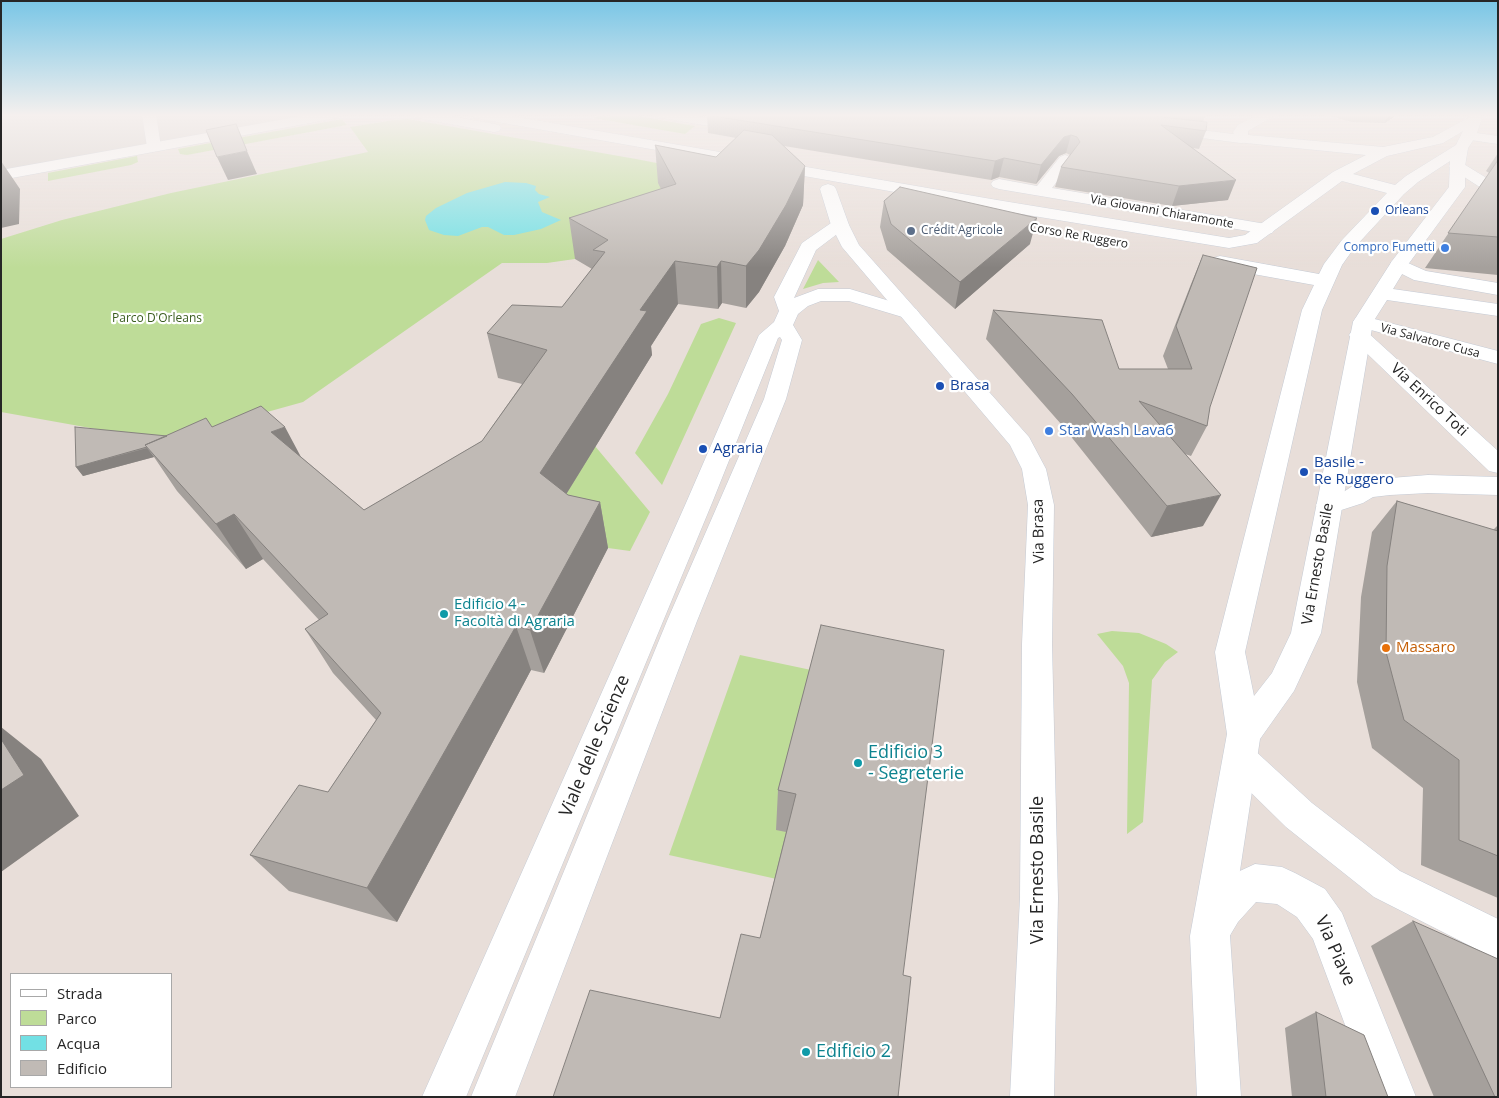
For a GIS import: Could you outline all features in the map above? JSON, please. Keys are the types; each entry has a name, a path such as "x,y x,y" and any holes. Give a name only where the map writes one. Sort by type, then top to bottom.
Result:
{"street":[{"path":"1,175 54,165"},
{"name":"Corso Re Ruggero","path":"697,165 1046,230"},
{"name":"Corso Re Ruggero","path":"769,165 1229,243 1241,242 1266,230"},
{"path":"1041,191 1061,165"},
{"path":"1331,165 1339,175 1405,185 1402,165"},
{"path":"1266,230 1339,175 1358,165"},
{"name":"Via Ernesto Basile","path":"1218,1097 1210,936 1242,747 1230,652 1312,310 1324,281 1333,264 1348,244 1405,185 1433,165"},
{"path":"1457,166 1498,192"},
{"name":"Via Ernesto Basile","path":"1242,747 1284,682 1306,633 1361,329 1380,293 1399,264 1457,187 1457,166"},
{"name":"Via Giovanni Chiaramonte","path":"999,184 1266,230"},
{"name":"Via Brasa","path":"828,189 840,225 851,247 1020,442 1034,469 1041,505 1037,644"},
{"name":"Viale delle Scienze","path":"444,1097 760,396 792,340 786,318 784,297 808,246 840,225"},
{"path":"1200,258 1324,281"},
{"path":"1399,264 1421,276 1498,289"},
{"path":"1472,285 1466,290 1469,296 1493,310"},
{"path":"1380,293 1493,310"},
{"path":"786,318 801,302 818,295 838,294 909,313"},
{"name":"Via Salvatore Cusa","path":"1361,329 1498,358"},
{"name":"Via Enrico Toti","path":"1361,329 1498,464"},
{"name":"Viale delle Scienze","path":"493,1097 682,622 760,396"},
{"path":"1329,505 1354,497 1366,489 1390,486 1428,484 1498,486"},
{"name":"Via Ernesto Basile","path":"1032,1097 1039,898 1037,644"},
{"path":"1242,747 1299,815 1387,884 1498,940"},
{"name":"Via Piave","path":"1210,936 1216,920 1233,897 1242,889 1255,883 1282,886 1311,903 1328,927 1394,1097"}],"green space":[{"path":"89,165 130,165 48,181 48,173"},
{"name":"Parco D'Orleans","path":"304,165 668,165 750,181 711,210 575,259 547,263 502,263 303,402 163,441 1,412 1,239 62,220 171,193"},
{"path":"818,260 839,282 823,283 803,289"},
{"path":"719,318 736,323 662,485 635,453 668,394 701,324"},
{"path":"595,446 650,512 630,551 608,548 551,519"},
{"path":"1112,631 1139,633 1166,644 1178,652 1165,662 1152,680 1143,822 1127,834 1129,683 1123,666 1097,634"},
{"path":"740,655 816,671 813,839 781,880 669,855"}],"shaded area":[{"path":"1,165 54,165 1,175"}],"water":[{"path":"505,182 526,183 536,186 535,190 539,194 550,197 538,202 542,212 561,220 541,229 514,235 504,235 488,227 482,227 458,236 444,235 429,230 425,220 426,216 436,208 467,193"}],"building":[{"path":"666,165 805,166 786,205 759,250 746,266 721,261 717,267 675,261 640,310 647,311 540,473 568,495 600,502 530,630 516,626 367,888 250,855 299,785 328,792 381,713 305,629 328,614 234,514 216,524 145,445 206,418 212,427 261,406 285,427 271,432 364,510 482,441 547,350 487,333 512,305 562,307 605,252 593,250 608,240 569,218 676,184"},
{"path":"1062,165 1216,165 1236,180 1179,186 1061,167"},
{"path":"1494,165 1498,165 1498,237 1448,233"},
{"path":"900,187 1037,218 960,282 891,224 884,201"},
{"path":"1203,255 1257,268 1210,407 1207,426 1139,401 1221,495 1167,506 1072,394 993,310 1102,320 1119,369 1192,369 1176,326"},
{"path":"75,427 167,436 145,445 147,447 76,467"},
{"path":"1397,501 1498,531 1498,856 1459,840 1459,760 1404,720 1386,652 1387,566"},
{"path":"821,625 944,650 903,975 911,977 898,1097 553,1097 590,990 720,1018 741,934 760,938 796,794 778,790"},
{"path":"1,739 24,775 1,790"},
{"path":"1413,921 1498,959 1498,1097 1495,1097"},
{"path":"1316,1012 1364,1035 1388,1097 1326,1097"}],"place":[{"name":"Orleans","path":"1375,211"},
{"name":"Crédit Agricole","path":"911,231"},
{"name":"Compro Fumetti","path":"1445,248"},
{"name":"Brasa","path":"940,386"},
{"name":"Star Wash Lava6","path":"1049,431"},
{"name":"Agraria","path":"703,449"},
{"name":"Basile - Re Ruggero","path":"1304,472"},
{"name":"Edificio 4 - Facoltà di Agraria","path":"444,614"},
{"name":"Massaro","path":"1386,648"},
{"name":"Edificio 3 - Segreterie","path":"858,763"},
{"name":"Edificio 2","path":"806,1052"}]}
